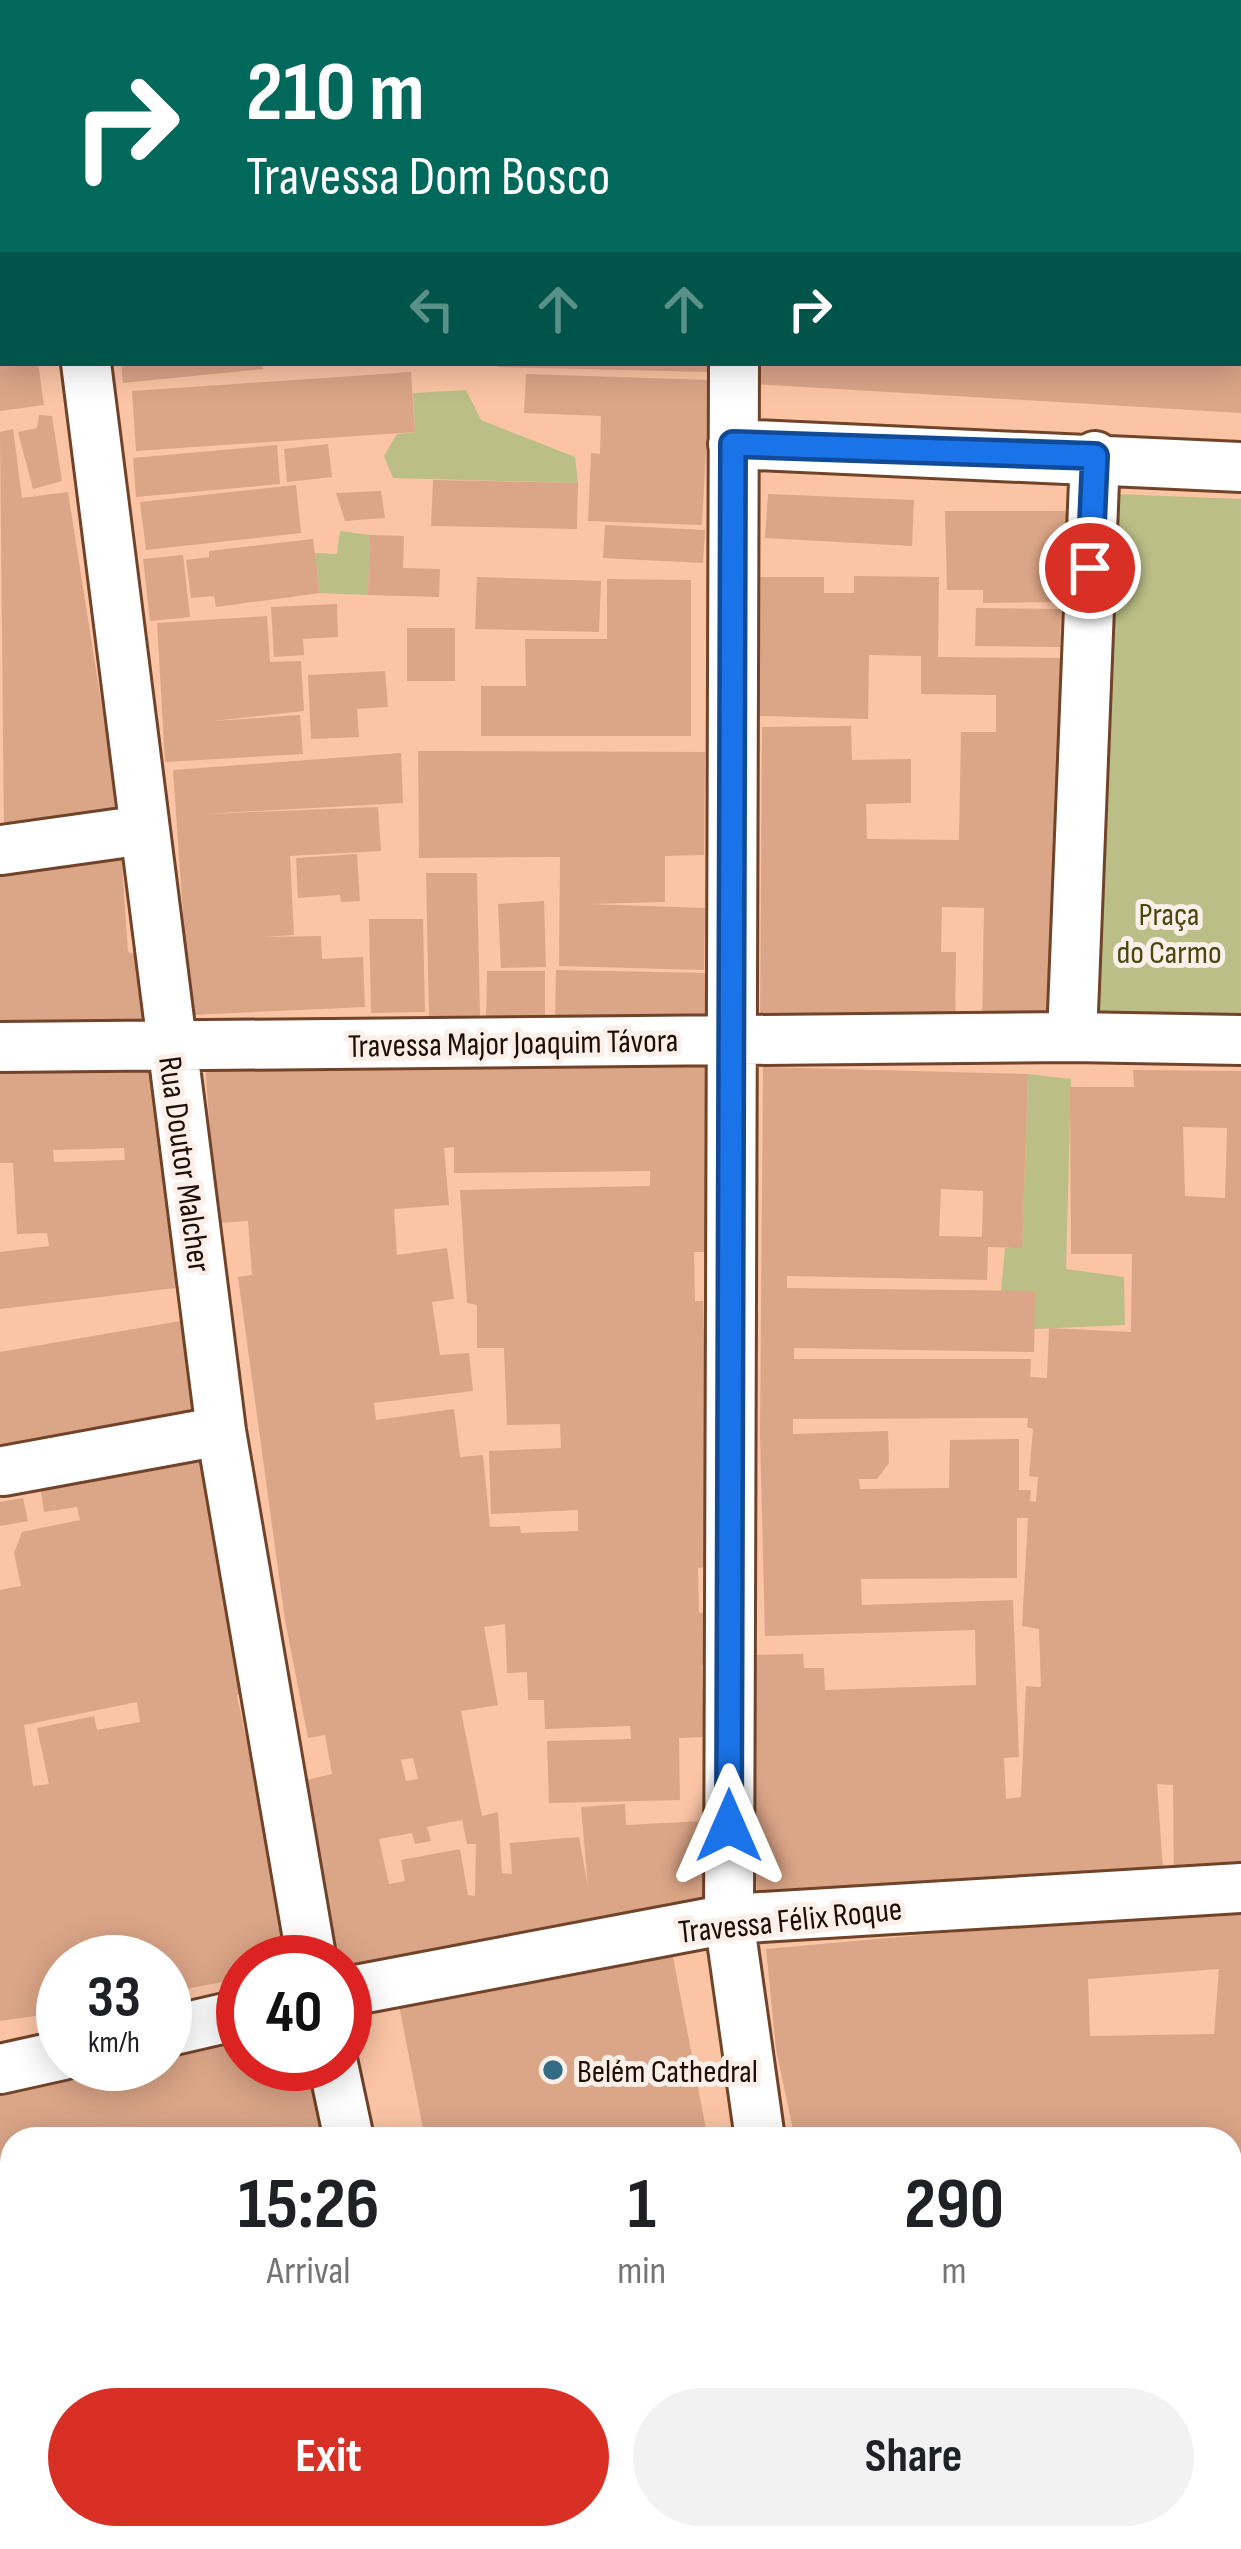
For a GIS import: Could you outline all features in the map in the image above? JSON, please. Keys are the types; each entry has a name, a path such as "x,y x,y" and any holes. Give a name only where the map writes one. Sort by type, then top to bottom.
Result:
{"street":[{"name":"Rua Doutor Malcher","path":"86,366 221,1430 307,1935"},
{"path":"734,366 729,1919 758,2127"},
{"path":"733,444 1095,456 1241,467"},
{"path":"1072,1036 1095,456"},
{"path":"2,850 145,830"},
{"name":"Travessa Major Joaquim Távora","path":"0,1046 1072,1036 1241,1040"},
{"path":"4,1471 221,1430"},
{"name":"Travessa Félix Roque","path":"372,1987 729,1919 1241,1888"},
{"path":"0,2069 36,2061"},
{"path":"339,2091 346,2127"}],"green space":[{"path":"466,390 481,420 575,457 578,483 393,478 384,456 397,434 415,432 413,393"},
{"name":"Praça do Carmo","path":"1115,494 1241,499 1241,1031 1092,1024"},
{"path":"340,531 370,535 368,595 320,593 315,553 337,554"},
{"path":"1028,1074 1071,1079 1066,1269 1124,1277 1125,1325 1034,1329 1001,1291 1005,1248 1022,1247"}],"building":[{"path":"0,366 38,366 44,405 0,411"},
{"path":"121,366 263,369 123,383"},
{"path":"708,366 708,372 497,367"},
{"path":"755,366 1241,366 1241,413 754,384"},
{"path":"411,372 415,432 136,451 132,391"},
{"path":"526,374 710,380 702,525 588,521 591,453 600,454 601,416 524,413"},
{"path":"39,415 52,416 62,481 33,489 18,432 37,428"},
{"path":"13,429 22,498 68,492 120,822 4,838 0,432"},
{"path":"328,444 332,477 287,482 284,449"},
{"path":"277,445 280,484 136,497 133,458"},
{"path":"433,480 578,483 577,529 431,526"},
{"path":"296,485 301,533 146,550 140,502"},
{"path":"381,491 385,518 345,521 336,493"},
{"path":"768,494 914,500 912,546 765,538"},
{"path":"945,511 1071,511 1070,602 983,603 983,590 947,590"},
{"path":"605,525 705,530 703,563 603,558"},
{"path":"370,535 404,536 403,568 440,569 439,597 368,595"},
{"path":"313,539 320,593 216,607 214,596 191,598 186,560 209,557 209,551"},
{"path":"183,555 190,617 150,621 143,559"},
{"path":"854,576 939,577 938,657 1066,658 1059,1028 982,1027 984,908 942,907 941,952 956,952 955,1029 760,1026 762,727 851,726 852,760 911,759 911,803 866,804 867,839 959,840 961,732 996,732 996,695 921,694 921,656 869,655 868,719 758,716 760,577 824,577 824,593 854,593"},
{"path":"477,577 601,581 599,632 475,629"},
{"path":"607,579 691,580 691,736 481,736 481,686 526,686 525,639 607,639"},
{"path":"337,604 338,637 303,639 304,655 274,657 271,607"},
{"path":"976,608 1061,609 1060,647 975,646"},
{"path":"267,616 270,662 301,661 304,711 214,721 300,715 303,754 165,762 157,623"},
{"path":"407,628 455,628 455,681 407,681"},
{"path":"385,671 388,707 357,709 359,737 311,739 308,675"},
{"path":"418,751 705,752 704,855 665,856 665,902 589,904 705,908 704,970 559,966 560,857 419,858"},
{"path":"401,753 403,803 203,814 378,807 381,851 290,856 294,935 264,937 321,936 322,959 363,957 365,1007 190,1015 173,770"},
{"path":"121,850 128,952 139,955 142,1020 0,1024 0,862"},
{"path":"357,854 360,901 341,902 340,895 298,898 296,858"},
{"path":"426,873 477,873 480,1016 429,1017"},
{"path":"544,901 546,967 501,968 498,904"},
{"path":"369,919 423,919 425,1012 371,1013"},
{"path":"556,970 710,973 709,1029 555,1027"},
{"path":"487,971 545,971 545,1021 486,1021"},
{"path":"724,1059 725,1185 706,1185 708,1252 694,1252 695,1301 703,1301 709,1567 698,1568 699,1613 710,1612 712,1665 702,1665 704,1737 679,1738 680,1800 549,1803 547,1741 631,1739 630,1726 545,1729 544,1700 528,1700 527,1672 507,1673 505,1624 484,1627 498,1705 461,1711 482,1816 498,1812 502,1873 512,1874 510,1843 579,1837 588,1887 581,1807 625,1804 626,1825 703,1821 706,1908 372,1967 372,1935 333,1935 306,1780 332,1774 325,1735 308,1738 285,1620 238,1277 252,1275 248,1221 217,1223 205,1064","holes":["454,1147 454,1173 650,1171 650,1186 460,1190 467,1303 477,1305 477,1348 504,1348 507,1425 560,1424 561,1448 489,1451 491,1514 578,1510 578,1531 521,1533 520,1526 490,1527 483,1455 460,1457 454,1409 376,1420 374,1403 473,1391 469,1353 440,1355 432,1302 454,1299 447,1248 397,1255 394,1209 449,1205 444,1148","413,1758 418,1779 406,1781 401,1760","462,1820 467,1844 476,1844 475,1896 468,1895 460,1849 401,1860 405,1881 389,1884 379,1839 412,1833 415,1844 431,1841 427,1827"]},
{"path":"152,1060 184,1287 0,1309 0,1252 49,1246 47,1233 17,1234 13,1163 0,1163 0,1063","holes":["124,1148 125,1160 54,1162 53,1150"]},
{"path":"763,1067 1028,1074 1022,1248 988,1247 987,1280 787,1276 787,1288 1035,1291 1034,1352 794,1348 794,1359 1031,1359 1030,1377 1047,1378 1049,1328 1131,1332 1132,1254 1071,1254 1070,1087 1134,1087 1133,1070 1241,1071 1241,1880 1174,1882 1173,1785 1157,1784 1164,1884 757,1915 755,1655 803,1654 804,1668 824,1668 825,1690 976,1685 975,1630 765,1636 760,1434","holes":["1183,1127 1227,1128 1225,1198 1185,1196","941,1189 983,1191 982,1237 939,1236","1028,1418 1027,1427 1033,1429 1029,1476 1038,1477 1036,1502 1030,1501 1031,1490 1019,1490 1019,1439 950,1440 949,1488 860,1489 859,1479 877,1479 889,1463 888,1431 793,1434 793,1419","1017,1518 1028,1518 1022,1626 1039,1629 1041,1687 1026,1686 1021,1797 1006,1799 1004,1758 1019,1757 1013,1600 862,1605 861,1579 1017,1578"]},
{"path":"186,1320 207,1428 0,1461 0,1352"},
{"path":"204,1446 247,1693 237,1695 286,1935 216,1935 216,1983 192,1988 192,1935 36,1935 36,2016 0,2021 0,1590 21,1586 14,1553 22,1532 80,1520 77,1507 44,1512 38,1472","holes":["137,1702 140,1722 97,1730 94,1716 37,1728 49,1784 33,1786 24,1725"]},
{"path":"23,1498 28,1521 0,1526 0,1502"},
{"path":"1241,1906 1241,2127 792,2127 776,2049 766,1949","holes":["1219,1969 1214,2034 1090,2036 1088,1979"]},
{"name":"Belém Cathedral","path":"671,1947 706,2127 423,2127 398,2000"},
{"path":"216,2038 216,2091 324,2091 332,2127 0,2127 0,2089 36,2081 36,2091 192,2091 192,2044"}],"place":[{"name":"Belém Cathedral","path":"553,2070"}],"route":[{"path":"729,1826 733,444 1095,456 1090,568"}]}
